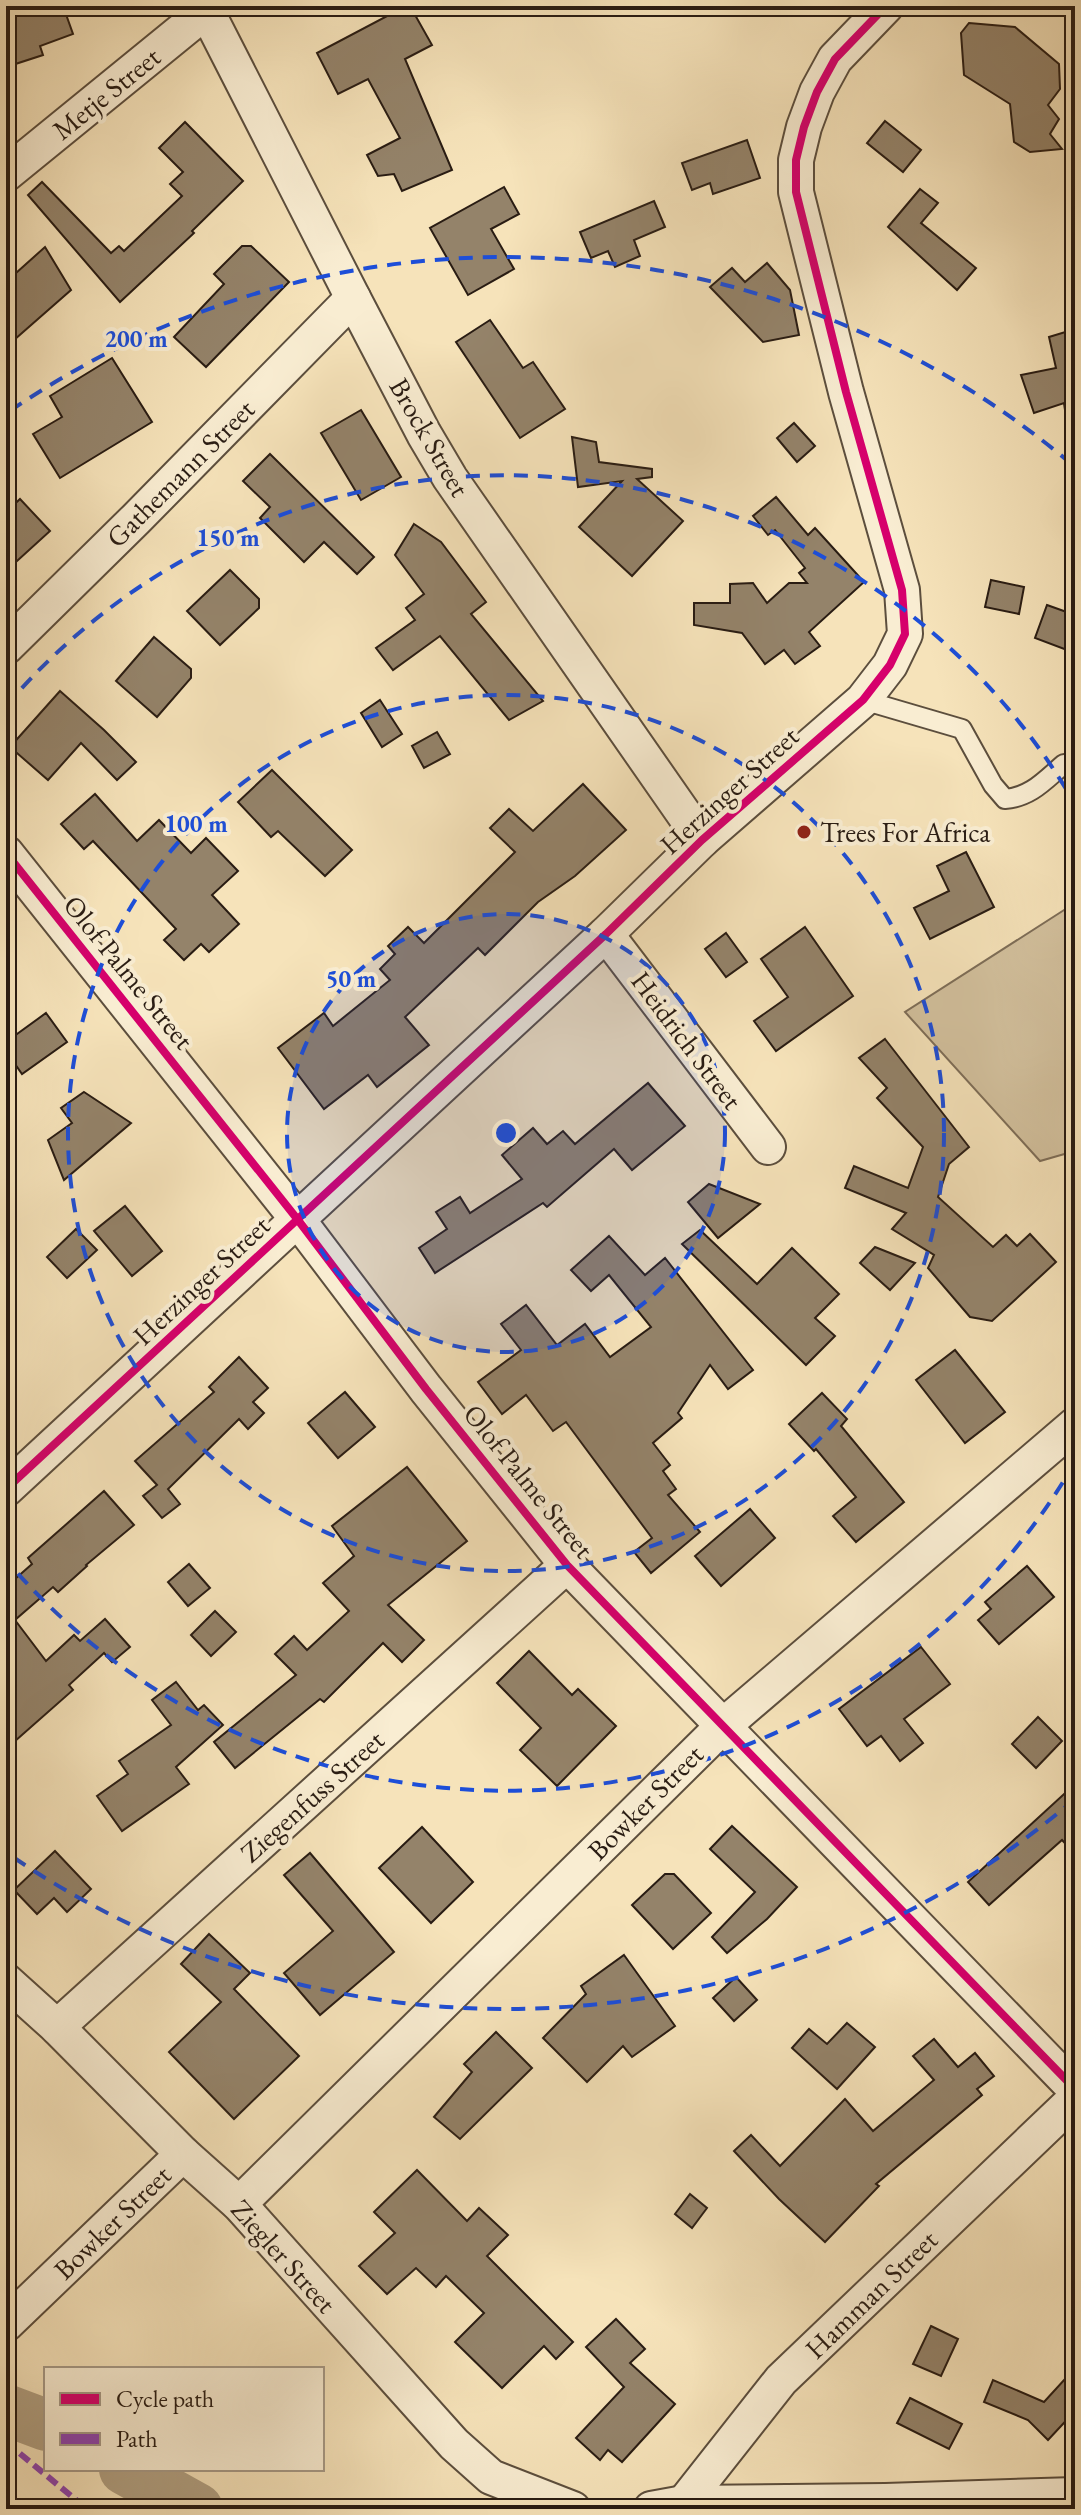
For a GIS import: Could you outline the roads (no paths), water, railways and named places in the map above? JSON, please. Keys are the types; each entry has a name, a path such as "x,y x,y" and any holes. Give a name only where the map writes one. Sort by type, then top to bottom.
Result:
{"street":[{"name":"Herzinger Street","path":"6,1489 606,934 702,840 863,700 890,665 905,634 902,590 846,392 796,192 796,160 817,92 835,59 886,6"},
{"name":"Metje Street","path":"6,174 205,9"},
{"name":"Brock Street","path":"205,9 424,434 450,478 702,840"},
{"name":"Gathemann Street","path":"6,647 353,298"},
{"name":"Olof Palme Street","path":"6,853 567,1565 1075,2089"},
{"name":"Heidrich Street","path":"606,934 768,1147"},
{"name":"Bowker Street","path":"239,2204 723,1726 1075,1425"},
{"name":"Ziegenfuss Street","path":"57,2027 567,1565"},
{"name":"Ziegler Street","path":"6,1981 57,2027 183,2154 239,2204 454,2444 491,2477 573,2509"},
{"name":"Hamman Street","path":"684,2503 781,2380 1075,2099"},
{"name":"Bowker Street","path":"6,2324 183,2154"},
{"path":"651,2509 684,2503 1075,2495"}],"lane":[{"path":"863,700 962,729 993,785 1005,799 1020,798 1064,764"}],"waterway":[{"path":"6,2410 44,2424"},
{"path":"129,2471 197,2509"}],"place":[{"name":"Trees For Africa","path":"804,832"}]}
